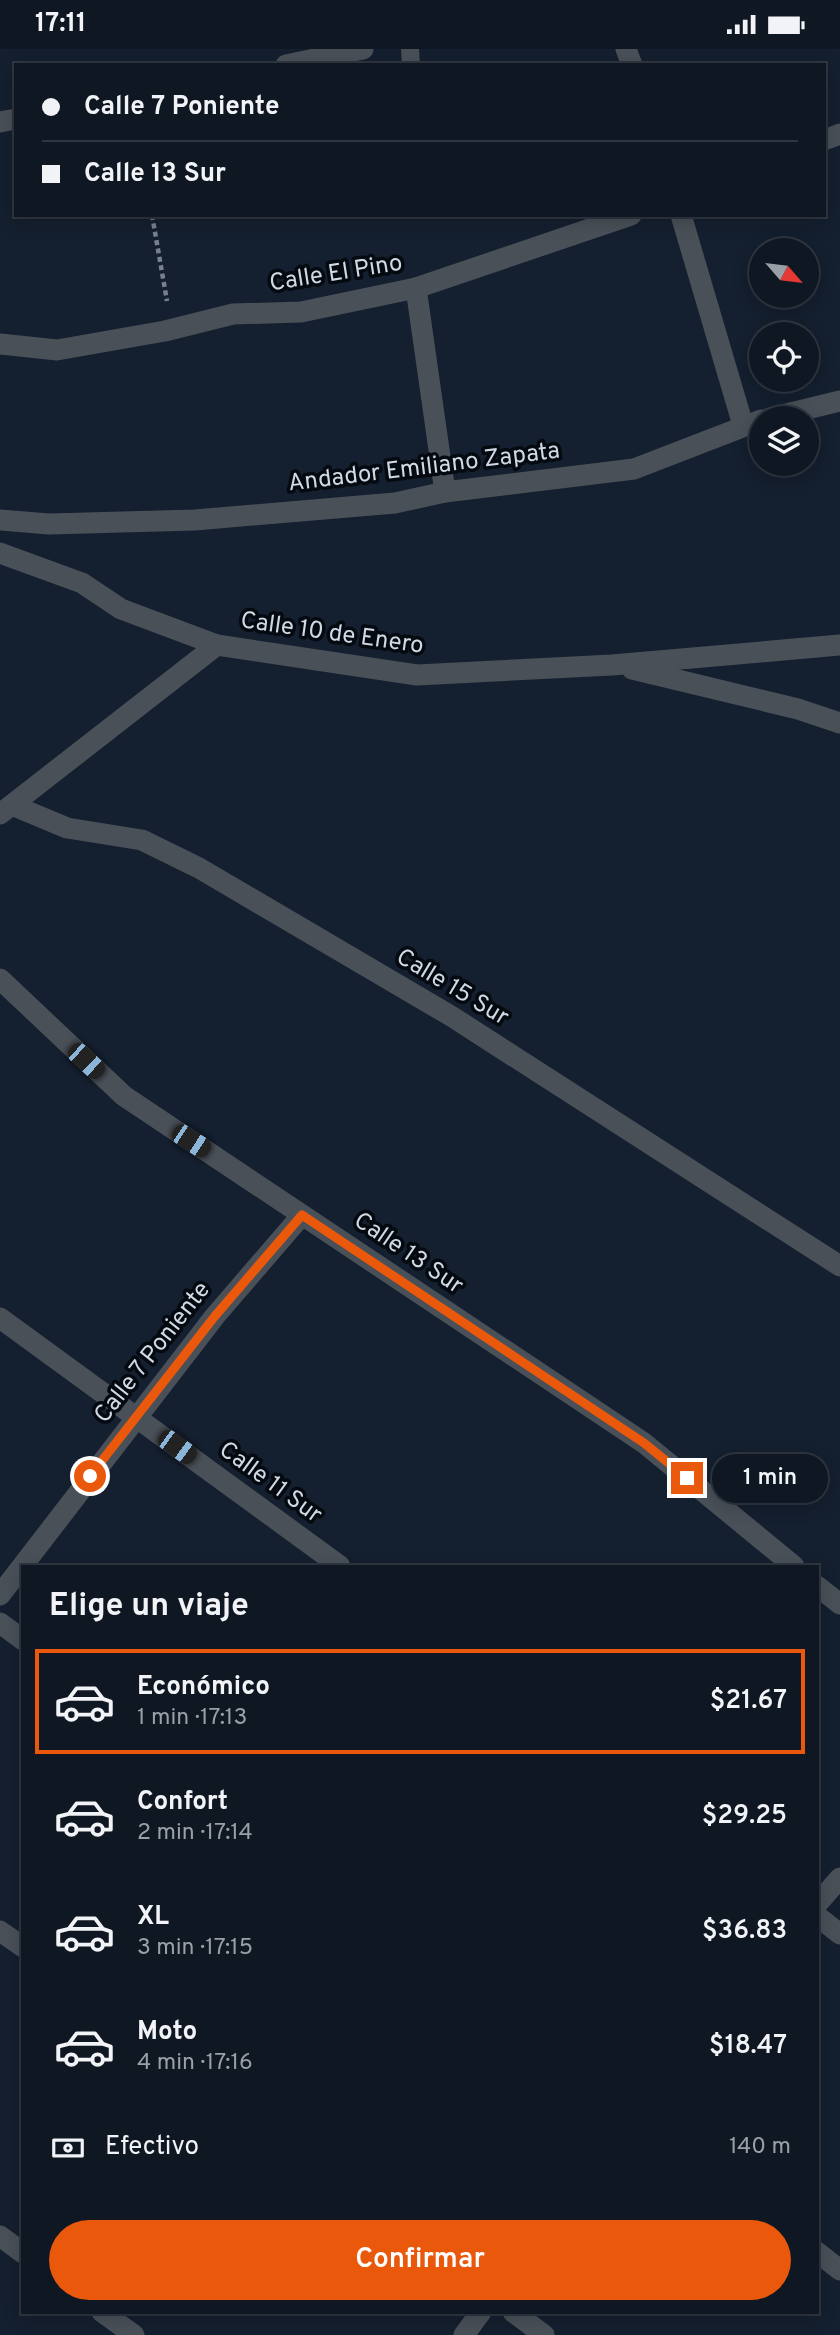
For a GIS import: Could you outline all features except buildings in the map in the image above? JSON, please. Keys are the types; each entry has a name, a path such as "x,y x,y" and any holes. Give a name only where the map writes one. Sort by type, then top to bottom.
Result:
{"street":[{"path":"296,63 363,49"},
{"name":"Calle El Pino","path":"0,345 57,350 173,329 233,314 301,312 416,288 625,217"},
{"path":"682,217 749,414"},
{"path":"416,288 445,492"},
{"path":"819,406 840,401"},
{"name":"Andador Emiliano Zapata","path":"0,520 49,524 195,520 395,503 445,492 634,469 749,424"},
{"path":"0,553 82,583 121,609 217,645"},
{"name":"Calle 10 de Enero","path":"6,810 217,645 417,675 612,664 840,645"},
{"path":"612,664 798,709 840,723"},
{"name":"Calle 15 Sur","path":"6,810 67,828 142,840 199,868 451,1016 840,1266"},
{"name":"Calle 13 Sur","path":"0,979 124,1096 644,1443 793,1565"},
{"name":"Calle 7 Poniente","path":"23,1565 215,1316 302,1215"},
{"name":"Calle 11 Sur","path":"0,1318 339,1565"},
{"name":"Calle 7 Poniente","path":"0,1595 21,1568"},
{"path":"819,1588 840,1604"},
{"path":"0,1623 21,1639"},
{"path":"819,1902 840,1878"},
{"path":"819,1918 840,1934"},
{"path":"0,1931 21,1946"},
{"path":"0,2236 21,2252"},
{"path":"819,2254 840,2270"},
{"path":"105,2314 134,2335"},
{"path":"464,2335 480,2314"},
{"path":"516,2314 544,2335"}],"path":[{"path":"152,217 173,329"}],"route":[{"path":"90,1476 215,1316 302,1215 644,1443 687,1478"}]}
